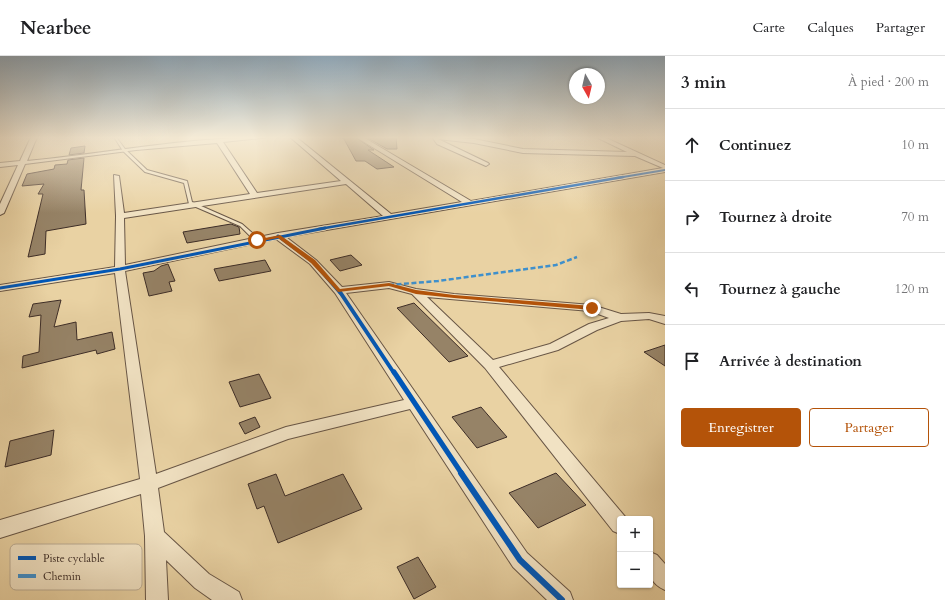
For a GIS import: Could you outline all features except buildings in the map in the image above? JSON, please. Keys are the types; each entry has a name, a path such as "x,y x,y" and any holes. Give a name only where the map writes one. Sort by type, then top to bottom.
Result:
{"street":[{"path":"0,165 20,162"},
{"path":"0,214 23,162"},
{"path":"232,162 256,197"},
{"path":"323,162 389,217"},
{"path":"401,162 469,203"},
{"path":"653,162 665,168"},
{"path":"0,288 120,269 278,236 665,168"},
{"path":"116,176 120,216 120,269 155,536 157,600"},
{"path":"120,216 197,206 347,182"},
{"path":"278,236 313,262 338,291 520,560 562,600"},
{"path":"338,291 389,285 416,292 592,308 620,318"},
{"path":"416,292 490,365 617,521"},
{"path":"490,365 554,347 593,327 620,318 649,316 665,320"},
{"path":"0,528 149,484 286,433 414,403"},
{"path":"155,536 202,581 231,600"},
{"path":"653,566 665,580"}],"lane":[{"path":"137,162 146,171 186,182 190,203 241,225 257,240"}],"marked path":[{"path":"389,285 438,281 556,265 577,257"}],"cycle path":[{"path":"0,288 120,269 278,236 665,170"},
{"path":"278,236 313,262 339,291 520,560 562,600"}],"route":[{"path":"257,240 278,236 313,262 338,291 371,285 389,285 416,292 454,297 592,308"}]}
